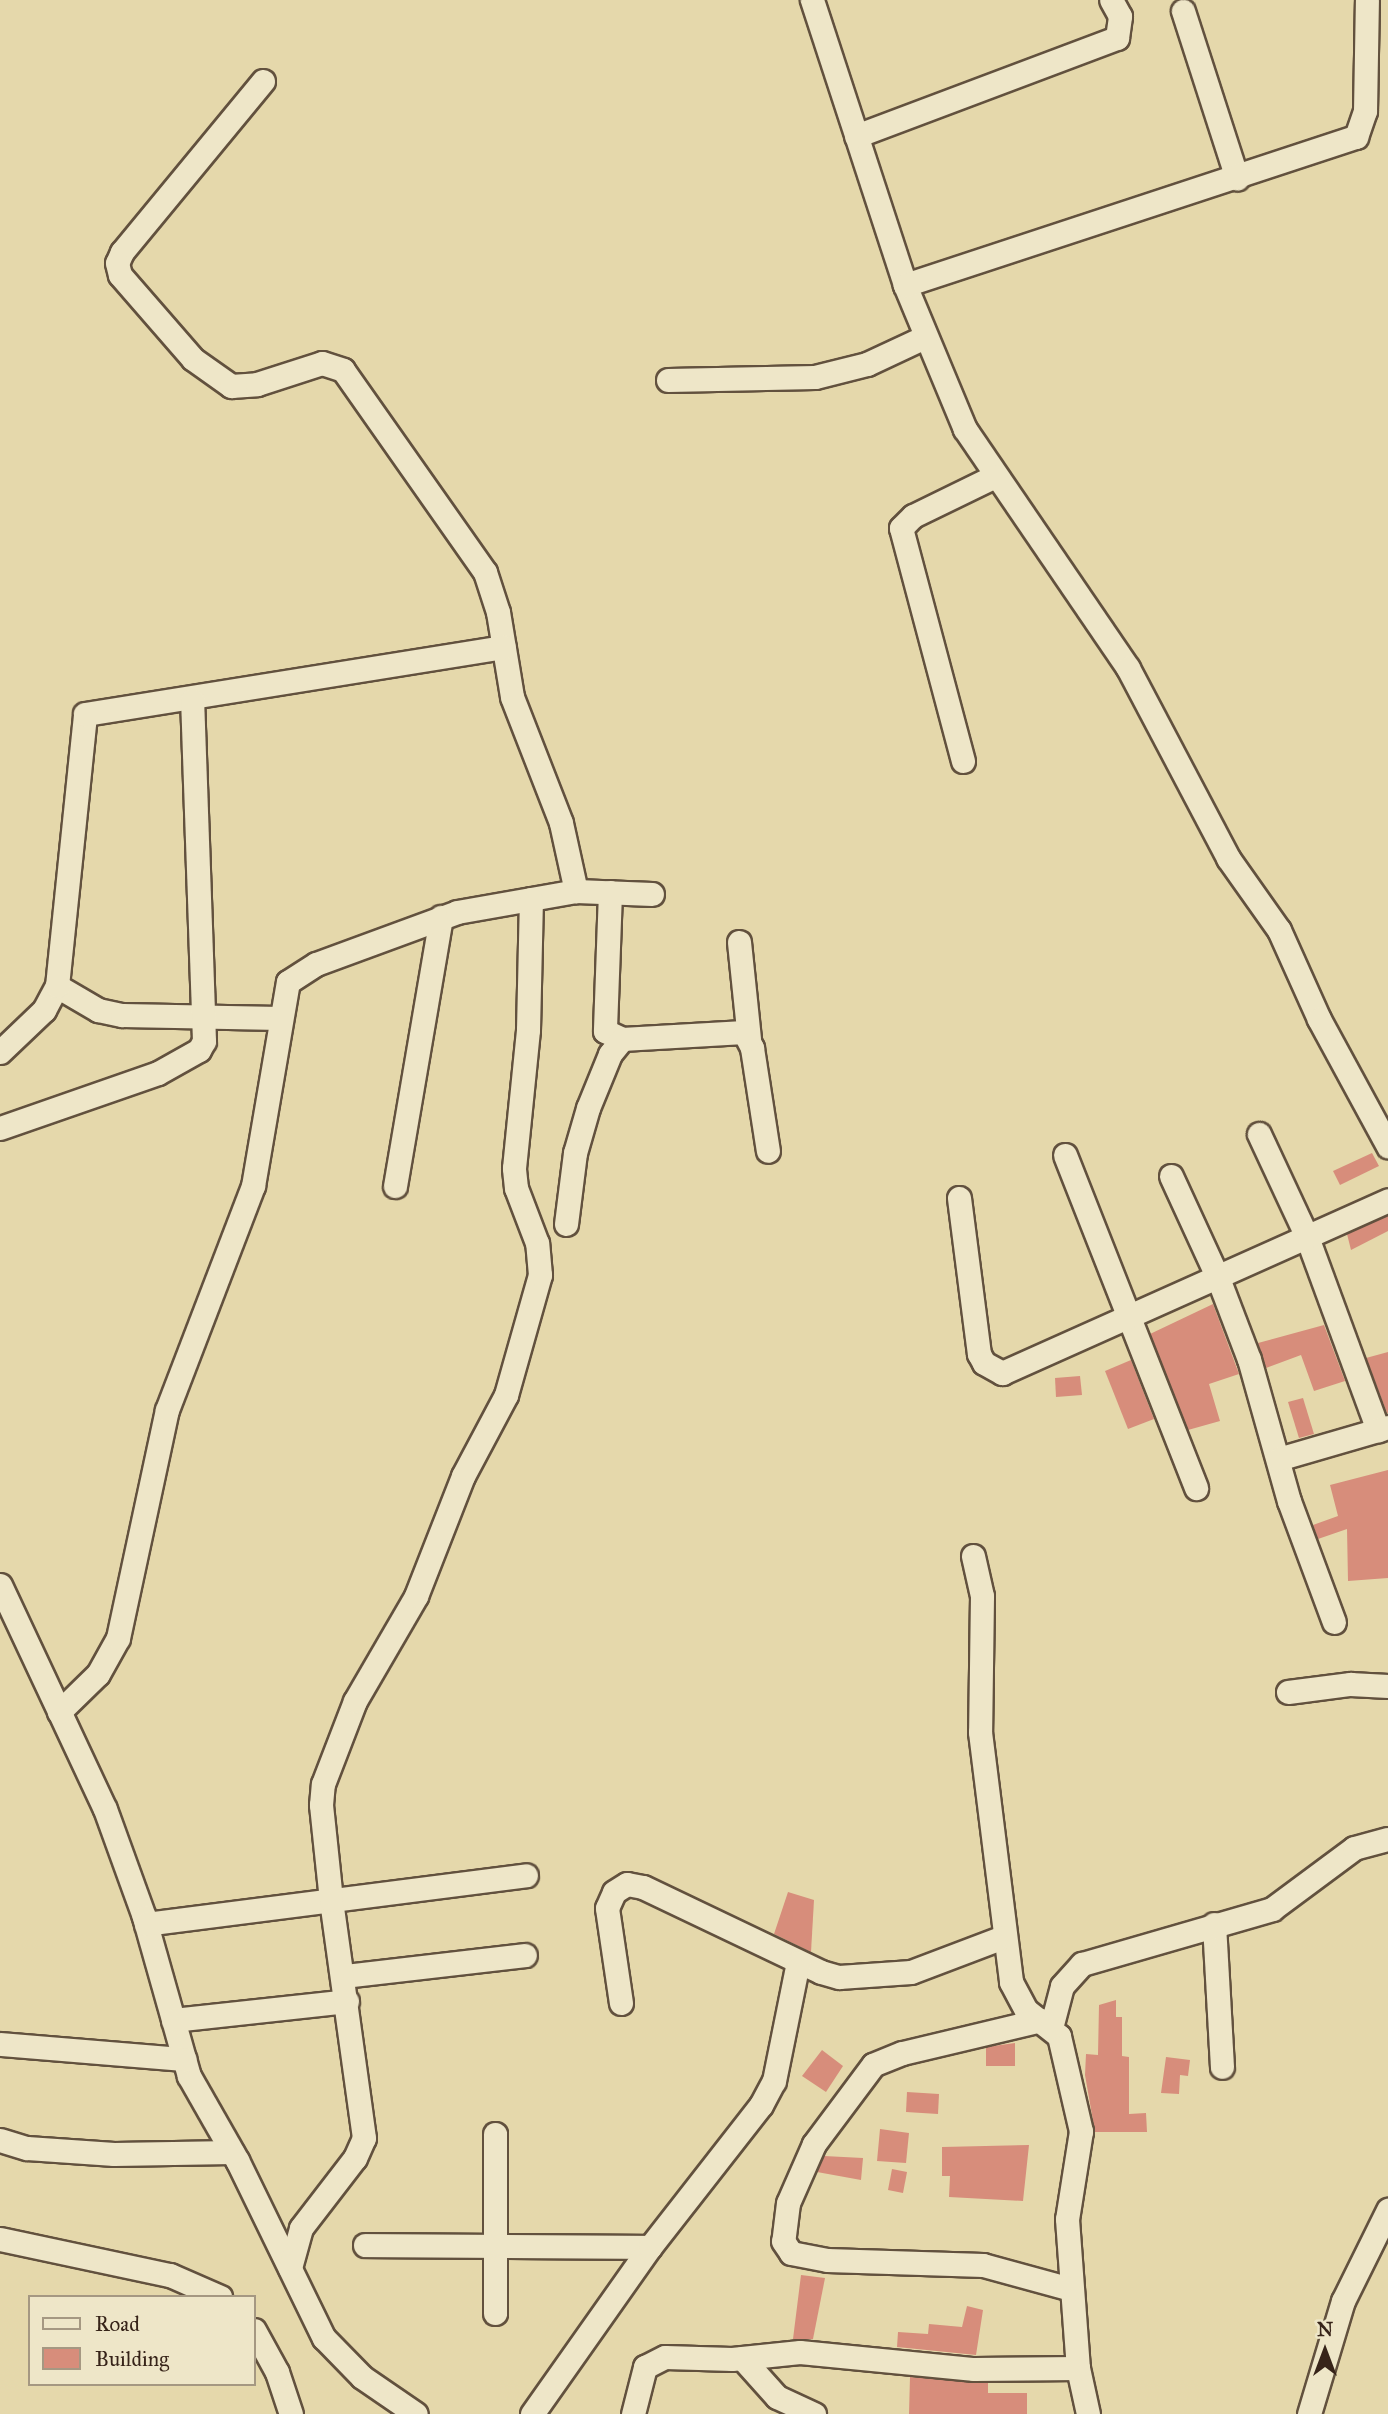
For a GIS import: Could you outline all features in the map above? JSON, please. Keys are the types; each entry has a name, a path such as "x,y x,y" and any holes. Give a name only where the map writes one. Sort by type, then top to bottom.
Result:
{"street":[{"path":"812,0 905,285 965,429 1128,668 1228,858 1279,930 1319,1019 1388,1146"},
{"path":"856,136 1117,38 1120,16 1111,0"},
{"path":"905,285 1356,137 1365,111 1367,0"},
{"path":"1183,11 1237,178"},
{"path":"263,81 122,252 117,263 120,275 193,359 231,386 257,384 322,363 343,370 485,572 495,601 512,697 561,823 576,891"},
{"path":"668,380 815,377 867,364 925,337"},
{"path":"963,761 901,528 913,516 995,476"},
{"path":"0,1052 44,1010 57,986 81,721 94,710 192,700 504,647"},
{"path":"0,1128 169,1068 199,1050 205,1017 192,700"},
{"path":"59,1712 98,1674 118,1638 167,1410 253,1186 284,991 296,974 441,917 576,891 652,894"},
{"path":"610,892 602,1020 605,1031 622,1039 734,1030 749,1038"},
{"path":"290,2268 301,2228 355,2158 364,2138 344,1976 331,1900 321,1805 323,1784 355,1701 416,1596 463,1476 506,1395 540,1276 537,1243 516,1188 514,1168 527,1030 531,899"},
{"path":"395,1186 441,917"},
{"path":"739,942 749,1038 768,1151"},
{"path":"57,986 98,1010 205,1017 280,1017"},
{"path":"566,1224 575,1153 588,1108 610,1054 622,1039"},
{"path":"1259,1134 1307,1237 1383,1428 1279,1459"},
{"path":"1065,1155 1196,1488"},
{"path":"1171,1176 1218,1278 1249,1359 1289,1501 1334,1622"},
{"path":"959,1198 979,1354 993,1371 1014,1371 1388,1200"},
{"path":"973,1556 982,1596 980,1732 1003,1937 1017,1998 1059,2036 1081,2131 1068,2212 1078,2368 1088,2414"},
{"path":"0,1585 105,1809 146,1924 184,2059 290,2268 314,2322 330,2346 380,2392 416,2414"},
{"path":"1288,1692 1350,1684 1388,1686"},
{"path":"1046,2024 1062,1986 1082,1964 1272,1909 1354,1848 1388,1839"},
{"path":"146,1924 526,1875"},
{"path":"621,2003 607,1908 614,1892 626,1884 643,1887 798,1962 839,1977 887,1977 911,1972 1003,1937"},
{"path":"1214,1924 1222,2067"},
{"path":"344,1976 525,1955"},
{"path":"531,2414 650,2247 761,2105 774,2081 798,1962"},
{"path":"173,2021 347,2001"},
{"path":"1046,2024 902,2053 873,2065 814,2144 788,2203 783,2241 791,2253 827,2260 983,2265 1071,2289"},
{"path":"0,2044 184,2059"},
{"path":"495,2134 495,2313"},
{"path":"0,2140 27,2148 114,2154 232,2152"},
{"path":"1309,2414 1343,2301 1388,2210"},
{"path":"0,2240 170,2275 215,2295"},
{"path":"365,2245 650,2247"},
{"path":"256,2334 277,2372 291,2414"},
{"path":"633,2414 639,2379 652,2360 742,2358 800,2352 974,2369 1078,2368"},
{"path":"742,2358 778,2397 814,2414"}],"building":[{"path":"1372,1153 1379,1166 1340,1185 1333,1171"},
{"path":"1388,1215 1388,1231 1351,1250 1347,1234"},
{"path":"1213,1304 1239,1374 1209,1384 1220,1421 1188,1430 1150,1334"},
{"path":"1324,1325 1345,1381 1314,1391 1301,1355 1266,1368 1258,1343"},
{"path":"1388,1352 1388,1413 1387,1413 1366,1358"},
{"path":"1131,1360 1154,1419 1128,1429 1105,1371"},
{"path":"1080,1376 1082,1395 1056,1397 1055,1378"},
{"path":"1303,1398 1314,1434 1299,1438 1288,1402"},
{"path":"1388,1470 1388,1578 1348,1581 1347,1529 1318,1539 1313,1525 1338,1516 1330,1485"},
{"path":"788,1892 814,1900 811,1952 774,1934"},
{"path":"1116,2000 1116,2017 1122,2017 1122,2056 1129,2057 1129,2114 1146,2113 1147,2132 1095,2132 1085,2075 1086,2054 1098,2055 1099,2005"},
{"path":"1015,2043 1015,2066 986,2066 986,2047"},
{"path":"822,2050 843,2066 826,2092 802,2076"},
{"path":"1166,2057 1190,2060 1188,2076 1180,2075 1179,2094 1161,2093"},
{"path":"907,2092 939,2094 938,2114 906,2112"},
{"path":"880,2129 909,2133 906,2163 877,2161"},
{"path":"1029,2145 1023,2201 949,2197 950,2176 942,2176 942,2147"},
{"path":"824,2156 863,2158 861,2180 817,2172"},
{"path":"892,2169 907,2172 903,2193 888,2190"},
{"path":"801,2275 825,2278 813,2339 793,2339"},
{"path":"967,2306 983,2310 976,2355 897,2347 898,2332 928,2334 929,2324 962,2327"},
{"path":"910,2377 988,2383 988,2393 1027,2393 1027,2414 909,2414"}]}
